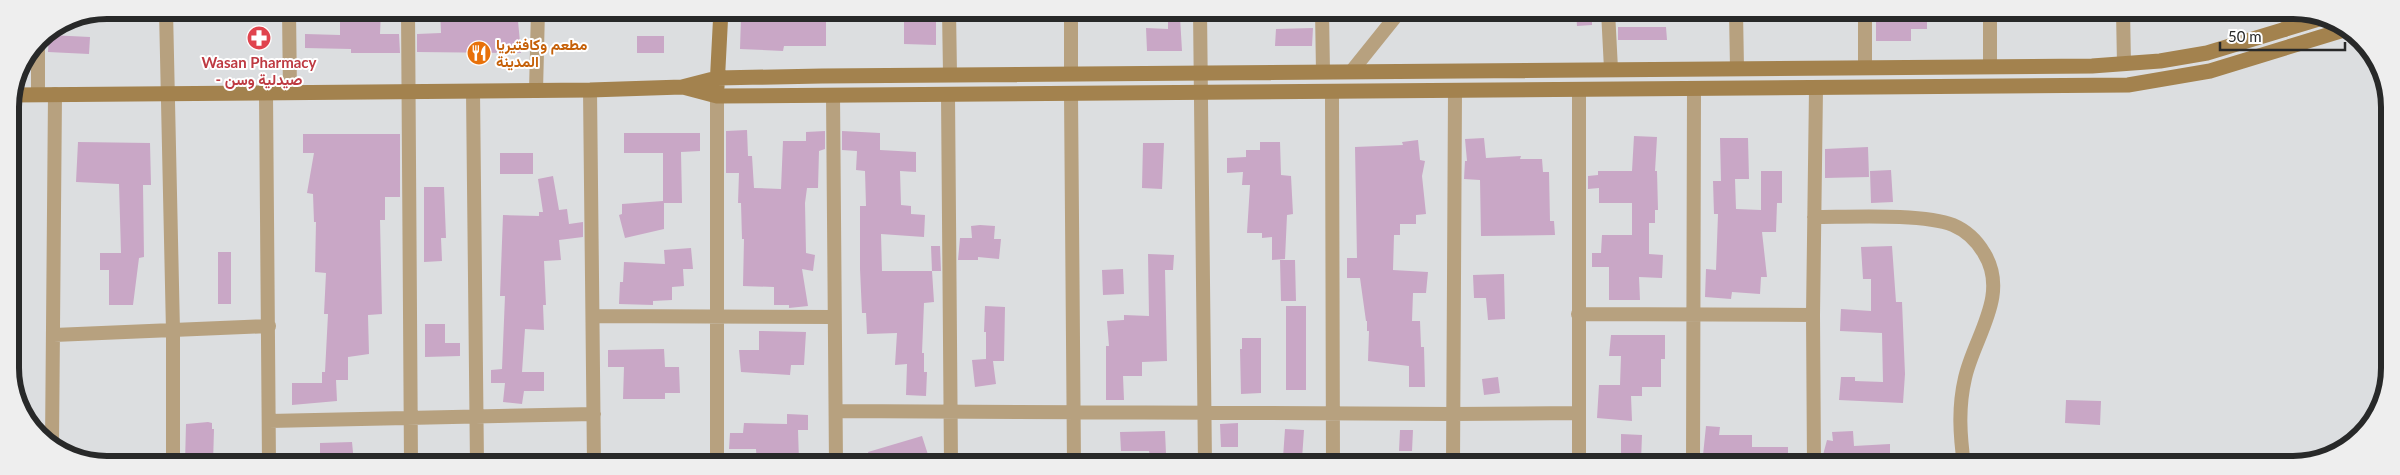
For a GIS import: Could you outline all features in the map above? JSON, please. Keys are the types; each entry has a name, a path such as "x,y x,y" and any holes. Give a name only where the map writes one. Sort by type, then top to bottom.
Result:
{"main road":[{"path":"717,96 716,78 720,19"},
{"path":"20,95 536,92 682,87 716,78 1071,72 1351,72 2124,64 2207,53 2313,21"},
{"path":"682,87 717,96 1332,93 2128,85 2210,72 2339,32"}],"street":[{"path":"166,19 170,95 173,456"},
{"path":"289,19 290,93"},
{"path":"408,19 411,456"},
{"path":"536,92 538,19"},
{"path":"949,19 950,74"},
{"path":"1071,19 1071,72"},
{"path":"1200,19 1205,456"},
{"path":"1322,19 1323,72"},
{"path":"1351,72 1393,19"},
{"path":"1608,19 1610,69"},
{"path":"1736,19 1737,68"},
{"path":"1864,19 1865,67"},
{"path":"1990,19 1990,66"},
{"path":"2123,19 2124,64"},
{"path":"2285,30 2290,19"},
{"path":"38,52 38,95"},
{"path":"1693,456 1694,89"},
{"path":"1814,456 1813,315 1816,89"},
{"path":"590,90 594,316 594,456"},
{"path":"1578,456 1579,90"},
{"path":"1453,456 1455,91"},
{"path":"473,92 477,456"},
{"path":"1332,93 1333,456"},
{"path":"52,437 55,94"},
{"path":"266,94 270,456"},
{"path":"1071,94 1074,456"},
{"path":"833,95 836,456"},
{"path":"948,95 951,456"},
{"path":"717,96 717,456"},
{"path":"1814,216 1928,219 1953,225 1976,240 1988,260 1994,284 1986,324 1974,347 1959,404 1963,456"},
{"path":"1578,314 1813,315"},
{"path":"594,316 834,317"},
{"path":"54,335 269,326"},
{"path":"836,411 1578,413"},
{"path":"269,421 594,414"}],"building":[{"path":"362,19 381,19 380,34 399,34 400,53 351,53 351,49 305,48 305,34 340,35 340,22 362,21"},
{"path":"440,19 518,19 521,53 417,52 417,34 441,33"},
{"path":"741,19 826,19 826,46 784,46 783,51 740,49"},
{"path":"904,19 936,19 936,45 904,44"},
{"path":"1168,19 1180,19 1182,51 1147,51 1146,28 1168,29"},
{"path":"1576,19 1592,19 1592,25 1577,26"},
{"path":"1876,19 1927,19 1927,29 1911,29 1911,41 1876,41"},
{"path":"1618,27 1666,27 1667,40 1618,40"},
{"path":"1313,28 1312,46 1275,46 1276,29"},
{"path":"55,35 90,37 89,54 48,52 49,40"},
{"path":"637,36 664,36 664,53 637,53"},
{"path":"747,130 748,156 752,156 754,188 781,189 783,141 806,141 806,132 825,131 825,149 819,151 818,188 807,188 805,203 806,253 815,255 813,271 802,269 808,306 789,308 789,305 774,305 774,287 743,286 744,239 742,239 741,203 738,203 739,173 726,173 726,131"},
{"path":"842,131 880,133 880,150 916,152 916,172 900,171 901,205 911,206 911,214 925,215 924,237 881,234 882,271 932,271 934,302 924,303 922,353 924,353 924,372 927,372 926,396 906,395 907,364 895,365 897,333 867,334 866,313 862,313 860,269 860,206 866,206 865,171 856,170 857,151 842,150"},
{"path":"624,133 700,133 700,151 681,152 682,203 664,203 664,229 625,238 619,215 622,214 622,204 663,201 663,153 624,153"},
{"path":"303,134 400,134 400,197 385,197 385,220 380,220 382,314 368,315 369,354 348,357 348,380 336,380 337,401 292,405 292,383 322,383 322,372 325,372 328,314 324,314 326,273 315,272 316,222 314,222 313,194 307,193 314,153 303,153"},
{"path":"1634,136 1657,137 1655,171 1657,171 1658,210 1655,210 1655,223 1649,223 1649,254 1663,255 1662,278 1639,277 1640,300 1609,300 1609,267 1592,267 1592,253 1601,253 1602,235 1632,235 1632,203 1599,203 1599,188 1588,189 1588,176 1598,175 1598,171 1632,171"},
{"path":"1484,138 1486,158 1521,156 1520,159 1542,159 1543,172 1549,172 1550,221 1554,221 1555,235 1481,236 1480,180 1464,179 1465,161 1467,161 1465,139"},
{"path":"1720,138 1748,138 1749,179 1735,179 1736,209 1761,210 1761,171 1782,171 1782,203 1777,203 1776,232 1762,232 1767,277 1761,277 1760,294 1732,292 1731,299 1705,297 1706,269 1716,270 1718,214 1714,214 1713,181 1721,181"},
{"path":"1418,140 1420,160 1425,161 1422,176 1426,214 1416,215 1416,224 1400,224 1400,235 1394,235 1393,270 1428,272 1426,293 1413,293 1412,321 1420,321 1421,347 1424,347 1425,387 1409,387 1409,366 1368,361 1369,331 1367,331 1360,278 1347,278 1347,258 1357,258 1355,147 1403,145 1402,142"},
{"path":"78,142 150,143 151,185 143,185 144,257 139,258 133,305 109,305 109,270 100,270 100,253 121,253 119,184 76,182"},
{"path":"1260,142 1280,142 1281,175 1291,176 1293,214 1287,215 1285,259 1272,260 1272,237 1262,238 1262,233 1247,233 1250,185 1242,185 1243,172 1227,173 1227,158 1246,157 1246,150 1260,150"},
{"path":"1143,143 1164,143 1162,189 1142,188"},
{"path":"1868,147 1869,177 1825,178 1825,149"},
{"path":"500,153 533,153 533,174 500,174"},
{"path":"1891,170 1893,202 1871,203 1870,171"},
{"path":"553,176 559,210 567,209 569,224 583,222 583,237 559,240 561,260 544,261 546,305 543,305 544,330 525,329 522,372 544,372 544,391 524,391 522,404 503,402 505,383 491,383 491,370 502,369 505,296 500,296 503,215 539,216 539,212 543,212 538,179"},
{"path":"424,187 444,187 446,238 441,238 442,261 424,262"},
{"path":"971,226 995,226 994,239 1001,239 999,259 978,257 978,260 958,260 960,238 972,238"},
{"path":"931,246 940,246 941,271 932,271"},
{"path":"1892,246 1896,302 1902,302 1905,374 1903,403 1839,400 1841,377 1855,377 1855,381 1883,382 1882,333 1840,331 1841,309 1871,311 1871,279 1863,279 1861,247"},
{"path":"691,248 693,269 683,269 684,286 672,287 672,300 653,301 653,305 619,304 620,282 623,282 624,262 665,264 664,250"},
{"path":"218,252 231,252 231,304 218,304"},
{"path":"1148,254 1174,255 1173,270 1165,270 1167,361 1142,362 1142,376 1123,376 1124,400 1106,400 1106,346 1109,346 1107,321 1124,320 1124,315 1149,316"},
{"path":"1280,260 1295,260 1296,301 1281,301"},
{"path":"1123,269 1124,294 1103,295 1102,270"},
{"path":"1504,274 1505,319 1488,320 1486,298 1474,298 1473,275"},
{"path":"985,306 1005,307 1004,361 993,361 996,384 975,387 972,360 986,359"},
{"path":"1286,306 1306,306 1306,390 1286,390"},
{"path":"425,324 445,324 445,343 460,343 460,356 425,357"},
{"path":"759,331 806,332 804,365 791,365 790,375 741,372 739,350 759,350"},
{"path":"1611,335 1665,335 1665,359 1661,359 1661,387 1642,387 1642,396 1631,396 1632,421 1597,418 1599,385 1620,385 1621,356 1609,356"},
{"path":"1242,338 1261,338 1261,393 1241,394 1240,349 1242,349"},
{"path":"664,349 665,367 679,367 680,393 665,393 665,399 623,399 624,367 608,367 608,350"},
{"path":"1498,377 1500,393 1484,395 1482,379"},
{"path":"2066,400 2101,401 2100,425 2065,423"},
{"path":"787,414 808,415 808,430 798,430 799,456 756,456 756,449 729,449 730,433 743,433 744,423 787,424"},
{"path":"212,423 212,429 214,429 213,456 185,456 186,424"},
{"path":"1238,423 1238,447 1221,447 1220,424"},
{"path":"1706,426 1720,427 1719,435 1752,435 1752,447 1788,447 1788,456 1703,456"},
{"path":"1285,429 1304,430 1302,456 1283,456"},
{"path":"1400,430 1413,430 1412,451 1399,451"},
{"path":"1165,431 1166,454 1150,456 1149,451 1121,451 1120,432"},
{"path":"1853,431 1854,446 1890,444 1890,456 1823,455 1827,440 1833,441 1832,432"},
{"path":"1621,434 1642,435 1641,456 1621,456"},
{"path":"922,436 928,456 869,456 868,452"},
{"path":"352,442 353,456 320,456 320,443"}],"place":[{"name":"Wasan Pharmacy - صيدلية وسن","path":"259,38"},
{"name":"مطعم وكافتيريا المدينة","path":"479,53"}]}
